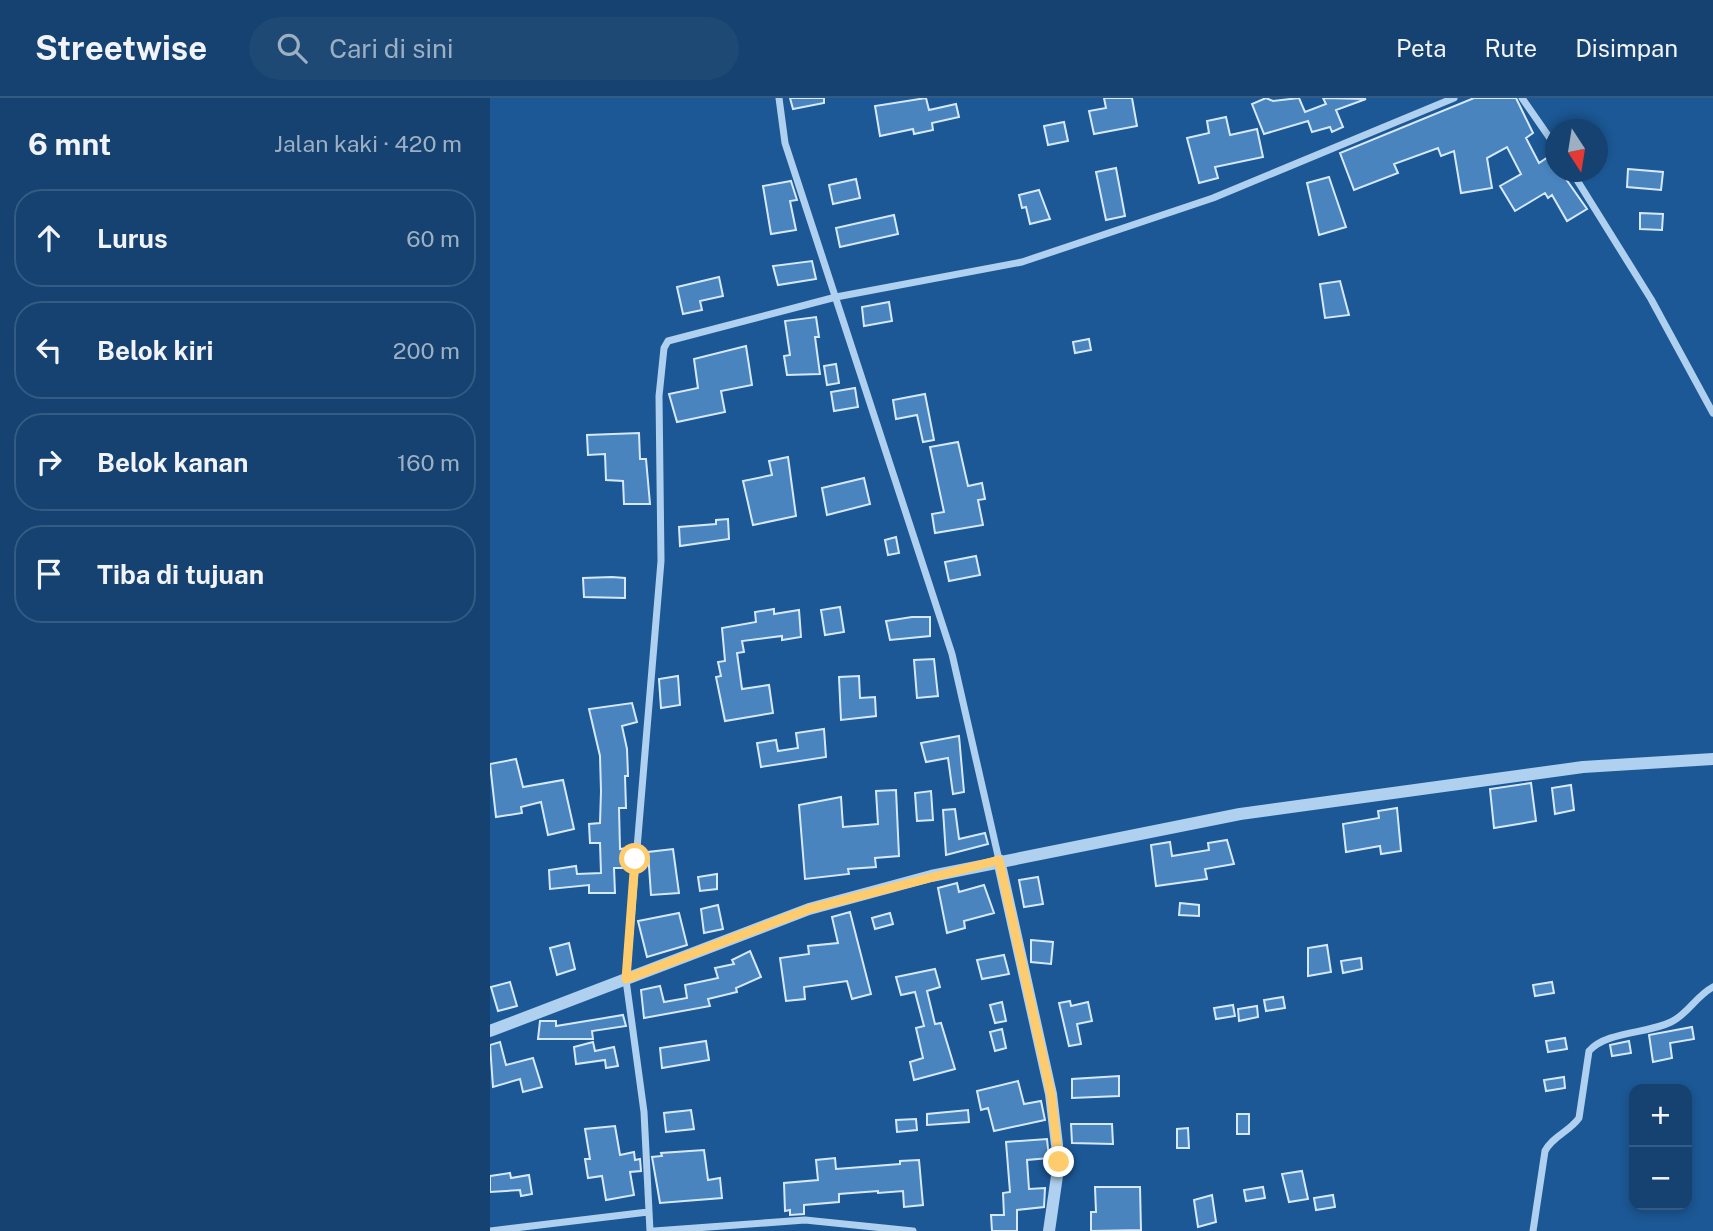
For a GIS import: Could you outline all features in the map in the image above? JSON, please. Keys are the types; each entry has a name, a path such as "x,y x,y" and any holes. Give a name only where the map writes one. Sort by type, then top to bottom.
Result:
{"street":[{"path":"779,98 785,143 952,654 1051,1094 1059,1162 1049,1231"},
{"path":"912,1231 792,1220 652,1231 648,1212 644,1112 626,979 661,561 659,396 664,348 668,341 678,337 836,297 1021,262 1213,198 1454,98"},
{"path":"1522,98 1545,131"},
{"path":"1578,182 1651,299 1713,414"},
{"path":"490,1031 809,909 999,860 1240,814 1394,791 1583,767 1713,759"},
{"path":"1533,1231 1545,1151 1550,1141 1573,1127 1579,1118 1589,1051 1601,1042 1671,1022 1701,994 1713,987"},
{"path":"490,1231 648,1212"}],"building":[{"path":"790,98 824,98 824,103 793,109"},
{"path":"926,98 929,110 956,104 959,117 932,123 933,130 914,134 913,129 880,136 875,106"},
{"path":"1104,98 1132,98 1137,126 1094,134 1089,111 1106,108"},
{"path":"1266,98 1273,101 1299,98 1305,112 1326,104 1323,98 1366,99 1336,110 1343,127 1332,132 1330,127 1312,132 1308,121 1264,134 1252,104"},
{"path":"1474,98 1516,98 1533,133 1526,138 1539,163 1545,159 1545,182 1568,182 1587,209 1567,221 1552,195 1548,198 1545,193 1515,211 1500,186 1521,174 1507,147 1487,158 1492,188 1461,193 1454,151 1441,156 1438,148 1394,164 1398,173 1354,190 1340,153"},
{"path":"1226,117 1230,135 1257,129 1263,157 1215,167 1218,178 1199,183 1187,138 1209,133 1207,121"},
{"path":"1064,122 1068,141 1048,145 1044,126"},
{"path":"1116,168 1125,216 1106,220 1096,172"},
{"path":"1628,169 1663,172 1661,190 1627,187"},
{"path":"1329,177 1346,227 1319,235 1307,183"},
{"path":"856,179 860,198 833,204 829,185"},
{"path":"791,181 797,200 790,201 796,230 771,234 763,186"},
{"path":"1039,190 1050,219 1030,224 1026,207 1022,208 1019,195"},
{"path":"1640,213 1663,214 1662,230 1640,229"},
{"path":"894,215 898,234 840,247 836,228"},
{"path":"812,261 816,279 778,285 773,266"},
{"path":"719,277 723,296 700,301 702,310 683,314 677,287"},
{"path":"1340,281 1349,315 1325,318 1320,284"},
{"path":"889,302 892,321 864,326 862,307"},
{"path":"816,317 819,337 815,337 820,374 787,375 784,356 790,355 785,321"},
{"path":"1089,339 1091,350 1075,353 1073,342"},
{"path":"746,346 752,385 721,391 725,412 677,422 669,394 698,388 694,359"},
{"path":"836,364 839,383 827,385 824,366"},
{"path":"855,388 858,407 834,411 831,392"},
{"path":"925,394 934,440 923,442 917,415 896,419 893,400"},
{"path":"639,433 640,459 646,459 650,504 624,504 623,481 606,480 605,454 588,455 587,435"},
{"path":"958,442 968,486 982,483 985,499 978,500 983,525 935,533 932,514 944,512 930,447"},
{"path":"788,457 796,516 753,525 743,481 772,475 769,461"},
{"path":"864,478 870,504 827,515 822,488"},
{"path":"728,519 729,539 680,546 679,527 716,524 716,520"},
{"path":"896,537 899,553 888,555 885,540"},
{"path":"976,556 980,575 949,581 945,562"},
{"path":"583,578 625,578 625,598 584,597"},
{"path":"840,607 844,632 825,635 821,610"},
{"path":"774,609 774,614 799,610 801,637 782,640 782,636 742,641 744,652 737,653 742,689 769,685 773,713 725,721 716,677 721,676 718,662 725,661 722,628 756,622 755,612"},
{"path":"930,617 930,636 890,640 886,621"},
{"path":"934,659 938,696 917,698 914,660"},
{"path":"678,676 680,705 661,708 659,679"},
{"path":"859,676 860,698 875,697 876,716 841,720 839,677"},
{"path":"632,703 637,722 622,726 627,749 628,776 625,776 626,808 619,808 620,849 628,848 629,868 614,868 615,893 589,893 589,885 550,889 549,870 576,866 577,874 601,873 600,843 590,843 589,824 600,823 601,791 600,756 589,709"},
{"path":"824,729 826,757 761,767 757,743 776,740 778,751 798,748 796,733"},
{"path":"959,736 964,792 953,794 948,758 926,762 921,743"},
{"path":"516,759 523,787 563,780 574,829 548,835 541,802 521,807 522,813 496,817 490,764"},
{"path":"1531,783 1536,821 1494,828 1490,789"},
{"path":"1571,785 1574,810 1555,814 1552,788"},
{"path":"896,790 899,856 875,858 876,867 848,869 849,874 805,879 799,805 841,797 843,827 878,824 876,791"},
{"path":"931,791 933,820 917,821 915,793"},
{"path":"1397,808 1401,851 1381,854 1380,846 1346,852 1343,824 1379,818 1378,811"},
{"path":"955,809 959,839 985,833 988,844 946,855 943,810"},
{"path":"1227,840 1234,864 1205,869 1207,879 1156,886 1151,845 1170,842 1172,856 1209,850 1208,843"},
{"path":"673,849 679,893 651,895 648,852"},
{"path":"717,874 717,889 700,891 698,877"},
{"path":"1038,877 1043,904 1024,907 1019,880"},
{"path":"957,883 959,892 984,885 994,913 964,921 965,928 947,933 938,888"},
{"path":"1180,903 1199,905 1199,916 1179,915"},
{"path":"718,905 723,929 704,933 701,909"},
{"path":"850,912 871,994 852,999 847,981 804,987 805,999 786,1001 780,958 809,954 808,946 838,943 832,917"},
{"path":"679,913 687,945 647,957 638,921"},
{"path":"890,913 893,924 875,929 872,918"},
{"path":"1031,940 1053,942 1051,964 1031,962"},
{"path":"569,943 575,969 557,975 550,948"},
{"path":"1327,945 1331,972 1308,976 1308,948"},
{"path":"750,951 761,977 736,988 737,992 708,999 710,1006 644,1018 641,990 660,986 664,1002 687,998 685,985 718,978 715,968 734,964 732,960"},
{"path":"1004,955 1009,974 982,979 977,960"},
{"path":"1361,958 1362,969 1343,973 1341,961"},
{"path":"935,969 940,987 927,991 935,1024 941,1023 955,1069 914,1080 910,1062 923,1058 916,1028 924,1026 915,992 901,995 896,977"},
{"path":"510,982 517,1006 498,1011 491,987"},
{"path":"1552,982 1554,993 1535,996 1533,985"},
{"path":"1283,997 1285,1008 1266,1011 1264,1000"},
{"path":"1070,1001 1071,1006 1088,1002 1092,1021 1077,1024 1081,1044 1069,1046 1059,1003"},
{"path":"1002,1002 1006,1021 995,1023 990,1005"},
{"path":"1233,1005 1235,1016 1216,1019 1214,1008"},
{"path":"1257,1006 1258,1017 1239,1021 1238,1009"},
{"path":"623,1015 626,1026 592,1031 593,1039 538,1039 540,1021 556,1021 556,1026"},
{"path":"1692,1027 1694,1039 1670,1043 1672,1058 1653,1062 1649,1035"},
{"path":"1002,1029 1006,1048 995,1051 990,1032"},
{"path":"1565,1038 1567,1049 1548,1052 1546,1041"},
{"path":"706,1041 709,1060 662,1068 660,1048"},
{"path":"1629,1041 1631,1053 1612,1056 1610,1045"},
{"path":"500,1042 506,1065 533,1058 542,1087 523,1092 520,1079 493,1087 490,1045"},
{"path":"593,1042 595,1051 614,1047 618,1066 606,1068 605,1060 576,1064 574,1047"},
{"path":"1119,1076 1119,1096 1072,1098 1072,1079"},
{"path":"1564,1077 1565,1088 1546,1091 1544,1080"},
{"path":"1018,1081 1024,1104 1041,1101 1045,1120 994,1131 988,1108 981,1110 977,1091"},
{"path":"691,1110 694,1129 666,1132 664,1113"},
{"path":"968,1110 969,1122 927,1125 927,1114"},
{"path":"1237,1114 1249,1114 1249,1134 1237,1134"},
{"path":"916,1119 917,1130 897,1132 896,1120"},
{"path":"1071,1124 1112,1124 1113,1144 1072,1143"},
{"path":"615,1126 620,1155 634,1152 635,1160 640,1159 641,1171 630,1172 634,1195 606,1200 602,1176 588,1178 585,1159 590,1159 585,1129"},
{"path":"1188,1128 1189,1148 1177,1148 1177,1129"},
{"path":"1047,1139 1049,1158 1027,1160 1029,1189 1045,1188 1044,1207 1017,1210 1017,1231 992,1231 991,1215 1004,1215 1003,1193 1010,1192 1006,1142"},
{"path":"704,1150 708,1180 720,1178 722,1198 660,1203 652,1157 662,1156 661,1153"},
{"path":"835,1158 836,1169 919,1160 923,1205 904,1207 903,1191 878,1191 839,1194 839,1202 804,1205 804,1214 790,1215 790,1210 785,1211 784,1183 818,1180 816,1160"},
{"path":"1302,1171 1308,1199 1289,1202 1282,1174"},
{"path":"510,1173 511,1178 529,1175 532,1194 521,1196 520,1190 490,1192 490,1176"},
{"path":"1095,1187 1140,1187 1141,1230 1091,1231 1091,1212 1096,1212"},
{"path":"1263,1187 1265,1198 1246,1201 1244,1190"},
{"path":"1212,1195 1216,1222 1198,1227 1194,1200"},
{"path":"1333,1195 1335,1207 1316,1210 1314,1198"}],"route":[{"path":"635,859 626,979 809,909 999,860 1051,1094 1059,1162"}]}
